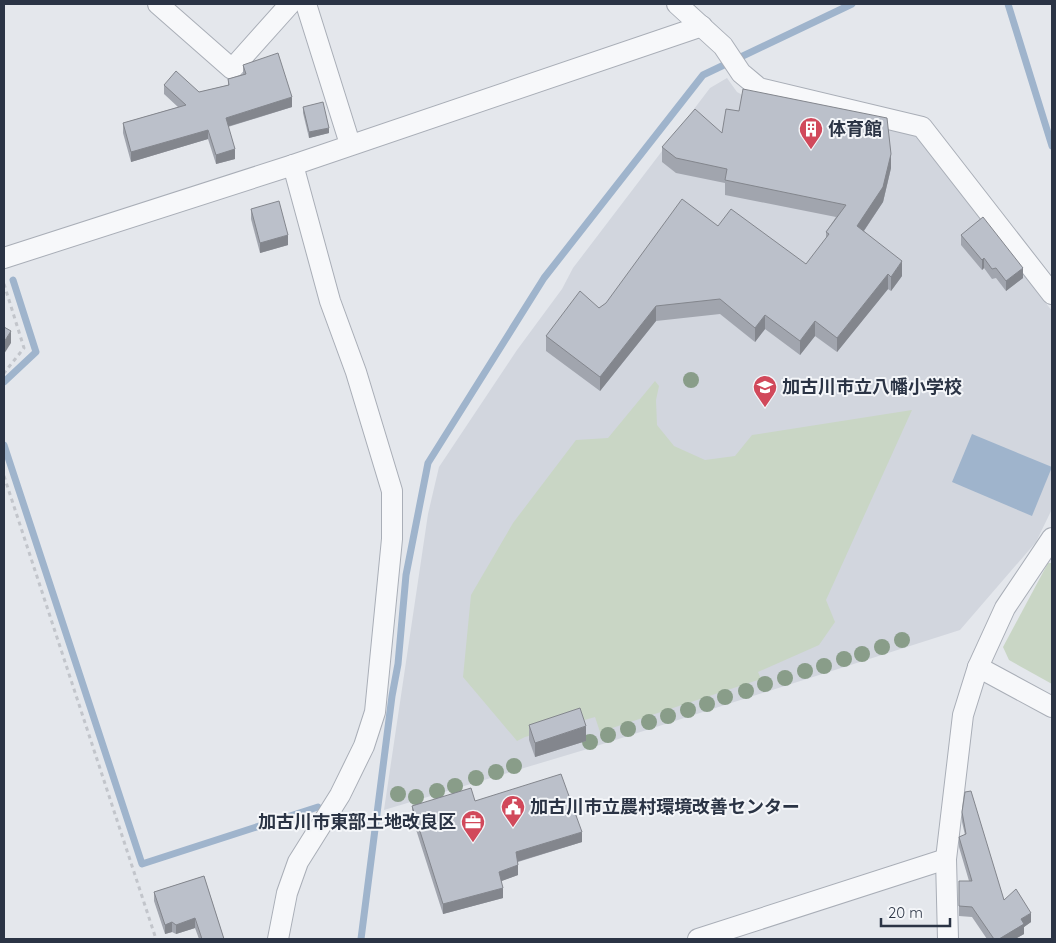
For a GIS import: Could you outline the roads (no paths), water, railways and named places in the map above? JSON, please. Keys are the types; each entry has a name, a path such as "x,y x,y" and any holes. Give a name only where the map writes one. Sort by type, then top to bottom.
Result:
{"street":[{"path":"158,4 232,69 290,4"},
{"path":"306,4 350,144"},
{"path":"677,4 723,46 741,73 759,88 922,127 1052,294"},
{"path":"4,258 293,165 350,144 702,26"},
{"path":"278,939 287,893 298,862 340,795 364,746 375,712 392,539 392,491 356,372 330,301 293,165"},
{"path":"948,939 946,859 963,715 978,667 1005,608 1052,538"},
{"path":"978,667 1052,707"},
{"path":"698,939 946,859"}],"water":[{"path":"972,434 1052,467 1032,516 952,482"}],"waterway":[{"path":"361,939 392,696 398,664 406,575 428,463 544,278 703,75 852,4"},
{"path":"1008,4 1052,146"},
{"path":"4,382 36,352 13,280"},
{"path":"4,445 142,864 318,807"}],"place":[{"name":"体育館","path":"811,150"},
{"name":"加古川市立八幡小学校","path":"765,408"},
{"name":"加古川市立農村環境改善センター","path":"513,828"},
{"name":"加古川市東部土地改良区","path":"473,843"}]}
